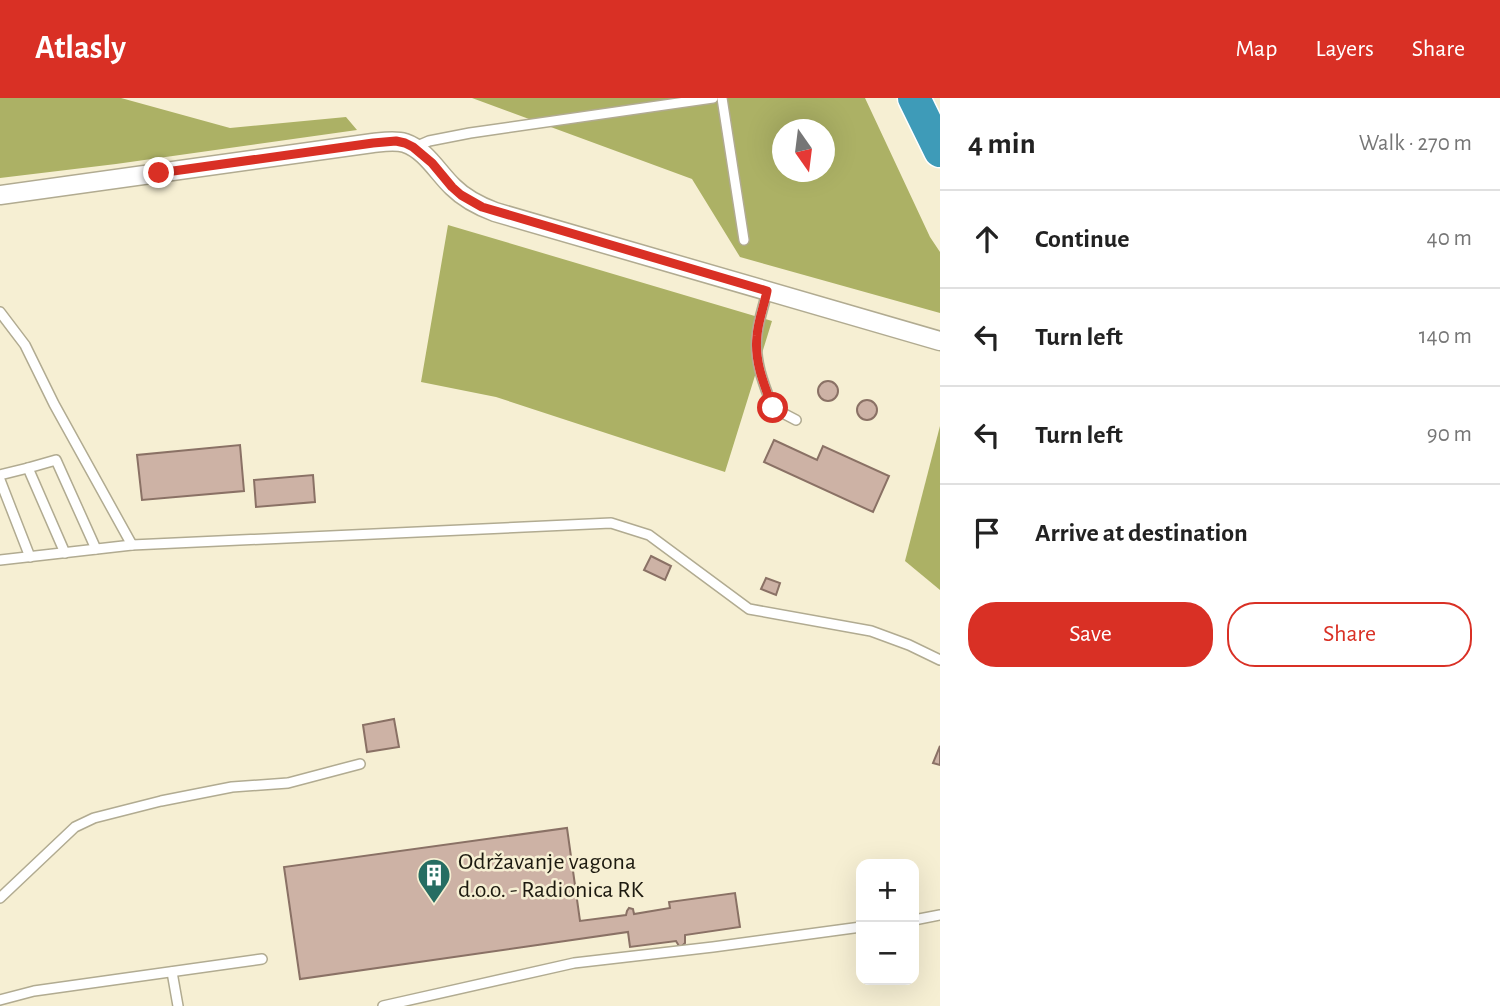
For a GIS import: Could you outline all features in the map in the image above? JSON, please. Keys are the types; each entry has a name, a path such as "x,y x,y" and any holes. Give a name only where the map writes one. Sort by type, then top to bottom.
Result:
{"highway":[{"path":"914,98 940,150"}],"street":[{"path":"0,195 396,141 413,147 432,163 461,195 482,207 940,341"}],"lane":[{"path":"413,147 470,133 713,98"},
{"path":"722,98 744,240"},
{"path":"767,291 757,334 762,379 773,408 796,420"},
{"path":"0,312 25,345 54,404 132,545"},
{"path":"30,557 0,478 56,460 96,549"},
{"path":"28,468 65,553"},
{"path":"0,560 132,545 611,523 649,535 749,609 871,631 940,660"},
{"path":"0,898 75,827 94,818 161,801 232,788 288,783 360,764"},
{"path":"919,918 940,915"},
{"path":"383,1006 574,963 856,928"},
{"path":"0,1000 34,991 262,959"},
{"path":"172,972 178,1006"}],"green space":[{"path":"0,98 121,98 230,128 346,117 357,130 0,178"},
{"path":"472,98 865,98 930,237 940,252 940,313 740,257 692,179"},
{"path":"448,225 772,321 725,472 496,397 421,382"},
{"path":"940,426 940,590 905,561"}],"building":[{"path":"828,381 835,384 838,391 835,398 828,401 821,398 818,391 821,384"},
{"path":"867,400 874,403 877,410 874,417 867,420 860,417 857,410 860,403"},
{"path":"774,440 817,460 823,446 889,476 873,512 764,462"},
{"path":"240,445 244,491 142,500 137,455"},
{"path":"313,475 315,502 256,507 254,480"},
{"path":"651,556 671,566 665,580 644,570"},
{"path":"766,578 780,583 776,595 761,589"},
{"path":"394,719 399,747 367,752 363,725"},
{"path":"940,746 940,765 933,763"},
{"name":"Održavanje vagona d.o.o. - Radionica RK","path":"567,828 580,921 626,915 629,908 633,909 634,914 670,908 669,902 735,893 740,927 685,935 685,943 682,946 676,941 630,947 628,932 300,979 284,867"}],"place":[{"name":"Održavanje vagona d.o.o. - Radionica RK","path":"434,905"}],"route":[{"path":"159,173 373,143 405,143 422,153 461,195 482,207 767,291 757,334 757,348 762,379 773,408"}]}
